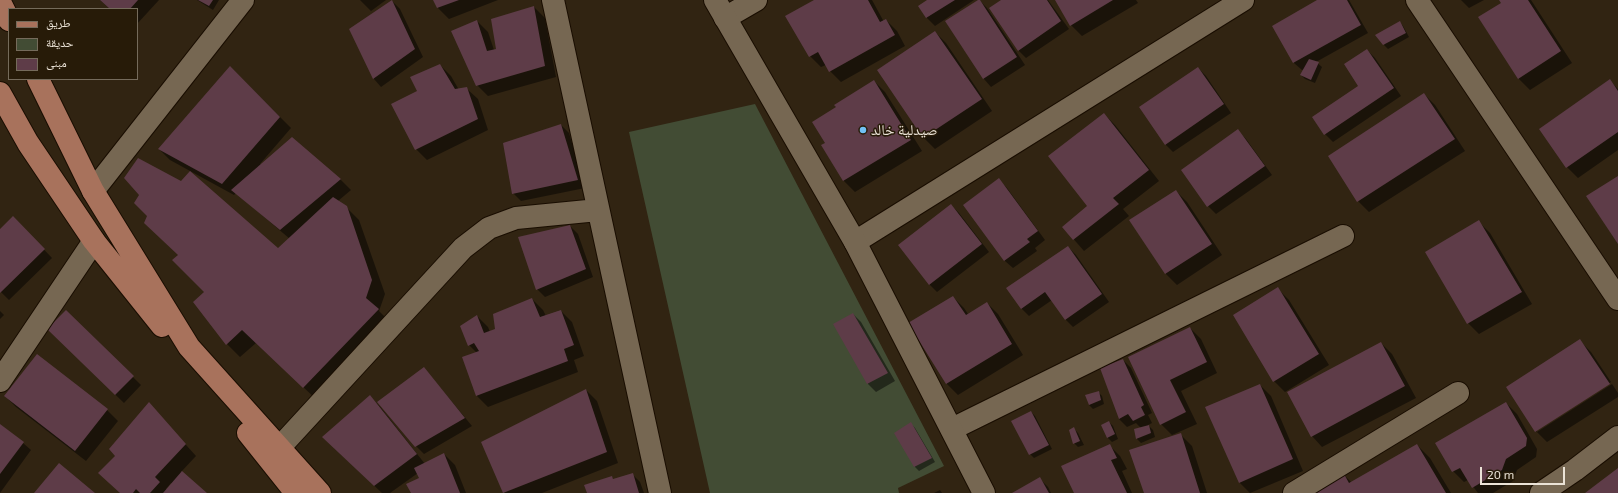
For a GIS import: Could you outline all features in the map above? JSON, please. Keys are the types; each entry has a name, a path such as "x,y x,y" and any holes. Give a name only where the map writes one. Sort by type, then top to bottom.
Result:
{"main road":[{"path":"0,2 8,18"},
{"path":"38,80 93,191 189,346 320,493"},
{"path":"0,93 28,143 94,241 296,493"}],"street":[{"path":"93,191 244,0"},
{"path":"553,0 660,493"},
{"path":"756,0 720,9 855,242 984,493"},
{"path":"855,242 1243,0"},
{"path":"1417,0 1618,299"},
{"path":"280,448 463,248 489,228 516,218 598,210"},
{"path":"952,429 1343,236"},
{"path":"0,381 94,241"},
{"path":"1294,493 1458,392"},
{"path":"1542,493 1618,437"}],"green space":[{"path":"755,104 944,466 898,488 899,493 710,493 629,132"}],"building":[{"path":"100,0 138,0 131,8 109,8"},
{"path":"198,0 213,0 209,6"},
{"path":"392,0 415,49 373,79 349,29"},
{"path":"433,0 459,0 437,8"},
{"path":"814,0 868,0 880,22 886,19 895,35 829,72 818,52 809,57 785,16"},
{"path":"927,0 955,0 926,18 918,6"},
{"path":"980,0 1017,57 983,79 945,21"},
{"path":"1001,0 1047,0 1061,21 1018,51 989,8"},
{"path":"1055,0 1113,0 1070,26"},
{"path":"1317,0 1347,0 1361,25 1293,63 1272,26"},
{"path":"1499,0 1528,0 1561,51 1518,79 1478,17 1501,3"},
{"path":"534,6 545,66 476,86 451,31 477,20 487,51 496,49 491,19"},
{"path":"1400,21 1406,33 1383,45 1375,35"},
{"path":"935,31 982,99 923,138 877,70"},
{"path":"1367,49 1394,88 1324,135 1312,117 1358,86 1344,64"},
{"path":"1309,59 1319,62 1311,80 1300,75"},
{"path":"440,64 455,89 467,87 478,119 415,150 391,104 417,91 410,77"},
{"path":"230,66 280,117 222,184 158,149"},
{"path":"1198,67 1224,104 1165,145 1139,107"},
{"path":"1610,79 1618,91 1618,132 1566,168 1539,129"},
{"path":"874,80 911,140 843,181 821,145 825,143 812,122 836,107 834,105"},
{"path":"1424,93 1455,139 1357,202 1328,156"},
{"path":"1104,113 1149,170 1113,198 1119,204 1073,240 1062,227 1087,206 1048,156"},
{"path":"561,124 578,180 512,194 503,143"},
{"path":"1238,129 1265,166 1207,207 1181,170"},
{"path":"292,137 341,179 280,230 231,190"},
{"path":"138,158 181,181 190,171 278,248 333,197 347,206 372,280 366,298 379,309 303,388 242,330 226,345 193,302 204,292 172,260 178,255 144,223 147,216 134,203 139,195 124,178"},
{"path":"1618,176 1618,244 1586,196"},
{"path":"999,178 1038,231 1027,239 1030,242 1004,261 963,205"},
{"path":"1176,190 1212,244 1165,274 1129,220"},
{"path":"951,204 982,244 929,285 898,245"},
{"path":"13,216 45,249 0,293 0,229"},
{"path":"1479,220 1522,292 1467,324 1425,252"},
{"path":"570,225 586,269 536,290 518,237"},
{"path":"1068,246 1102,294 1065,320 1045,292 1021,309 1006,288"},
{"path":"1278,287 1319,354 1273,382 1233,315"},
{"path":"953,296 966,315 987,302 1012,344 946,384 908,323"},
{"path":"532,298 540,317 561,310 574,345 564,349 568,361 476,396 462,357 479,351 474,343 468,346 460,326 477,315 484,333 495,329 493,314"},
{"path":"66,310 134,376 115,395 47,329"},
{"path":"853,313 888,373 867,384 833,324"},
{"path":"1190,327 1207,362 1170,380 1186,412 1160,425 1128,357"},
{"path":"1580,339 1610,384 1535,432 1506,387"},
{"path":"1381,342 1405,386 1311,437 1287,392"},
{"path":"37,354 108,409 75,451 4,396"},
{"path":"1123,359 1144,405 1141,407 1145,415 1133,421 1128,414 1119,419 1100,368"},
{"path":"424,367 465,418 415,447 377,402"},
{"path":"1260,384 1293,459 1239,483 1205,407"},
{"path":"586,389 607,452 503,493 481,442"},
{"path":"1099,391 1101,400 1089,405 1085,395"},
{"path":"370,395 417,454 374,486 322,437"},
{"path":"149,402 186,444 155,477 160,482 150,493 140,493 136,489 133,493 120,493 98,473 115,456 109,449"},
{"path":"1506,402 1527,438 1526,446 1506,459 1502,470 1472,488 1460,468 1452,472 1435,443"},
{"path":"1031,411 1049,445 1029,455 1011,421"},
{"path":"1109,421 1115,434 1107,438 1101,425"},
{"path":"911,422 932,458 914,467 894,433"},
{"path":"0,424 24,442 0,474"},
{"path":"1149,425 1151,433 1136,439 1134,429"},
{"path":"1074,427 1080,441 1073,444 1069,430"},
{"path":"1181,433 1200,493 1144,493 1129,450"},
{"path":"1110,444 1117,458 1111,460 1127,493 1074,493 1061,466"},
{"path":"1417,444 1446,493 1311,493 1344,474 1349,483"},
{"path":"444,453 460,493 411,493 406,484 419,478 414,468"},
{"path":"59,463 95,493 34,493"},
{"path":"1618,468 1618,493 1585,493"},
{"path":"182,471 207,493 163,493"},
{"path":"633,473 639,493 587,493 584,485 612,476 613,479"},
{"path":"1040,477 1049,493 1012,493"}],"place":[{"name":"صيدلية خالد","path":"863,130"}]}
